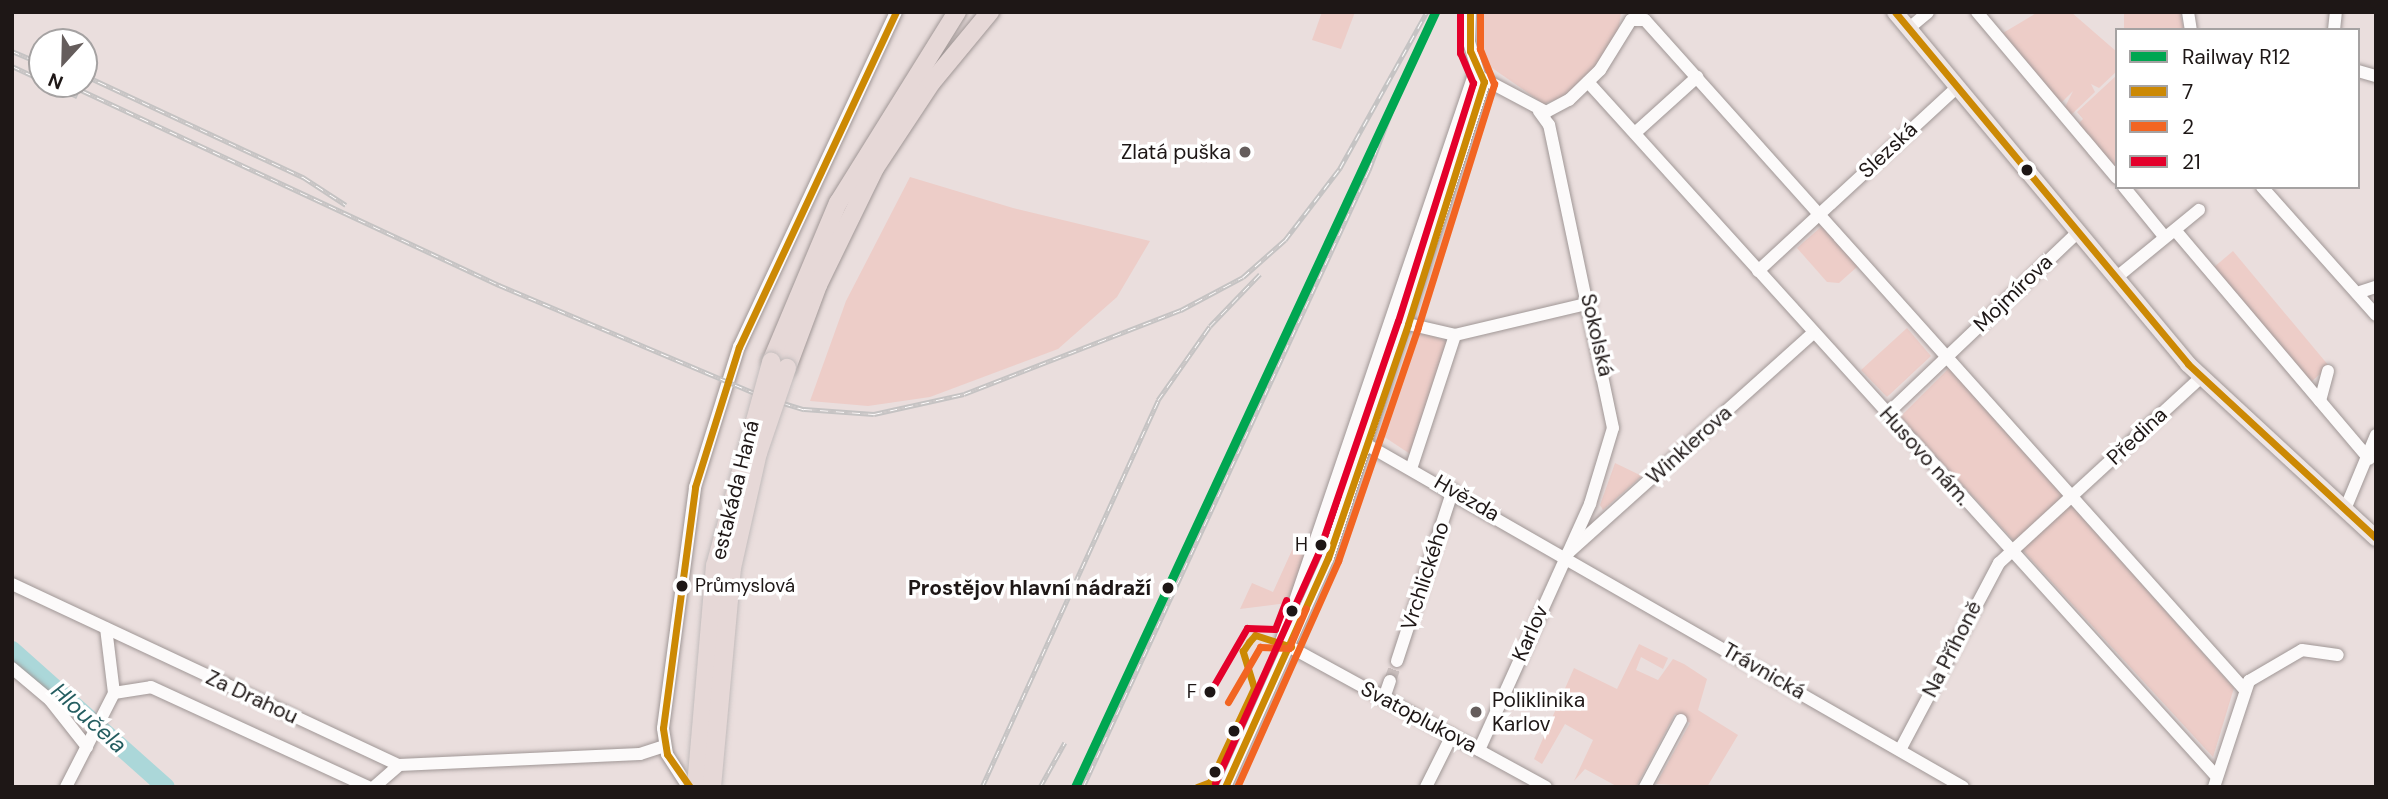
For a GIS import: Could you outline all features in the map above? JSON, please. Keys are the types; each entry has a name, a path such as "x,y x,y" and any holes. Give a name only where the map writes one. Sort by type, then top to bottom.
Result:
{"highway":[{"path":"779,365 838,203 957,12"},
{"path":"920,71 968,12"},
{"path":"779,365 875,169 932,82 990,12"},
{"name":"estakáda Haná","path":"692,786 715,566 779,365"},
{"name":"estakáda Haná","path":"712,787 732,568 779,365"}],"main road":[{"path":"1895,12 2201,377 2346,507 2376,538"}],"street":[{"path":"692,786 664,746 685,538 727,380 797,212 896,12"},
{"path":"1322,556 1355,437 1476,69 1470,12"},
{"path":"1909,29 1928,12"},
{"path":"1978,12 2115,176"},
{"path":"1476,69 1484,82 1539,111 1556,110 1588,82 1631,20 1646,20 2245,690"},
{"path":"1635,133 1697,78"},
{"path":"1225,787 1355,479 1408,324 1484,82"},
{"name":"Husovo nám.","path":"1588,82 1888,413 2215,782"},
{"name":"Slezská","path":"1758,271 1956,88"},
{"name":"Sokolská","path":"1539,111 1549,125 1590,303 1614,429 1594,494 1564,556"},
{"path":"2126,189 2169,233 2369,459"},
{"path":"2264,189 2376,315"},
{"path":"2117,277 2199,210"},
{"name":"Mojmírova","path":"1888,413 2079,231"},
{"path":"2357,293 2376,287"},
{"path":"1408,324 1455,335 1590,303"},
{"name":"Winklerova","path":"1564,556 1813,333"},
{"path":"1412,466 1455,335"},
{"path":"2320,401 2328,371"},
{"name":"Předina","path":"2010,552 2201,377"},
{"path":"2346,507 2369,459 2376,435"},
{"path":"1355,437 1355,479"},
{"name":"Hvězda","path":"1355,437 1412,466 1564,556"},
{"name":"Vrchlického","path":"1396,661 1453,490"},
{"name":"Na Příhoně","path":"1900,750 1985,586 2010,552"},
{"name":"Karlov","path":"1479,750 1564,556"},
{"name":"Trávnická","path":"1564,556 1963,787"},
{"name":"Za Drahou","path":"12,584 399,765 640,754 664,746"},
{"path":"66,787 114,693 106,628"},
{"name":"Svatoplukova","path":"1286,644 1546,787"},
{"path":"2215,782 2245,690 2256,674 2302,650 2337,655"},
{"path":"12,668 50,700 90,742"},
{"path":"1384,698 1390,681"},
{"name":"Za Drahou","path":"114,693 140,685 368,787"},
{"path":"1645,787 1681,720"},
{"path":"1426,787 1452,735"},
{"path":"374,787 399,765"}],"shaded area":[{"path":"1322,12 1355,12 1341,49 1312,40"},
{"path":"1479,12 1621,12 1618,34 1601,63 1564,96 1544,104 1482,61"},
{"path":"2038,12 2071,12 2115,50 2115,73 2099,88 2091,84 2095,92 2071,115 2065,107 2073,91 2061,103 2003,33"},
{"path":"2124,12 2180,12 2184,28 2124,28"},
{"path":"2115,77 2115,167 2078,124 2083,119 2077,112"},
{"path":"910,177 1013,208 1150,241 1117,297 1058,349 930,397 868,406 810,401 846,301"},
{"path":"1822,226 1858,266 1839,283 1827,282 1797,248"},
{"path":"2233,251 2329,366 2309,384 2213,268"},
{"path":"1907,328 1931,356 1887,397 1861,370"},
{"path":"1418,331 1449,342 1410,454 1383,436"},
{"path":"1949,368 2234,688 2213,757 1900,417"},
{"path":"1615,463 1642,476 1603,510 1600,505"},
{"path":"1293,548 1307,554 1287,603 1240,609 1252,583 1273,592"},
{"path":"1639,644 1668,658 1663,669 1641,657 1636,670 1658,680 1673,659 1684,664 1707,679 1698,710 1738,735 1707,787 1656,784 1690,723 1675,714 1636,787 1618,787 1585,769 1574,781 1593,740 1565,724 1542,764 1534,759 1574,668 1617,689"}],"waterway":[{"name":"Hloučela","path":"12,650 166,787"}],"tunnel":[{"path":"1390,681 1397,661"}],"railway":[{"path":"98,98 499,285 767,398 804,409 874,414 964,394 1181,310 1243,277 1285,240 1340,168 1427,12"},
{"path":"12,51 28,58"},
{"path":"12,66 28,73"},
{"path":"1083,787 1369,170 1404,78"},
{"path":"98,82 303,177 346,205"},
{"path":"982,787 1158,400 1210,326 1260,274"},
{"path":"1040,787 1065,742"}],"rail line":[{"name":"R12","path":"1075,787 1435,12"}],"transit line":[{"name":"7","path":"690,787 667,754 663,728 695,487 739,347 896,12"},
{"name":"21","path":"1215,783 1318,554 1398,321 1473,83 1460,53 1460,12"},
{"name":"7","path":"1225,787 1328,558 1408,324 1484,82 1470,51 1470,12"},
{"name":"2","path":"1237,787 1338,561 1418,327 1494,84 1480,49 1480,12"},
{"name":"7","path":"1895,12 2188,364 2376,538"},
{"name":"21","path":"1210,692 1247,628 1275,629 1286,600"},
{"name":"2","path":"1228,702 1260,647 1289,648 1306,608"},
{"name":"7","path":"1197,787 1210,782 1254,688 1243,651 1249,642 1255,635 1291,647"}],"place":[{"name":"Zlatá puška","path":"1245,152"},
{"name":"H","path":"1321,545"},
{"name":"Průmyslová","path":"682,586"},
{"name":"Prostějov hlavní nádraží","path":"1168,588"},
{"name":"F","path":"1210,692"},
{"name":"Poliklinika Karlov","path":"1476,712"}]}
